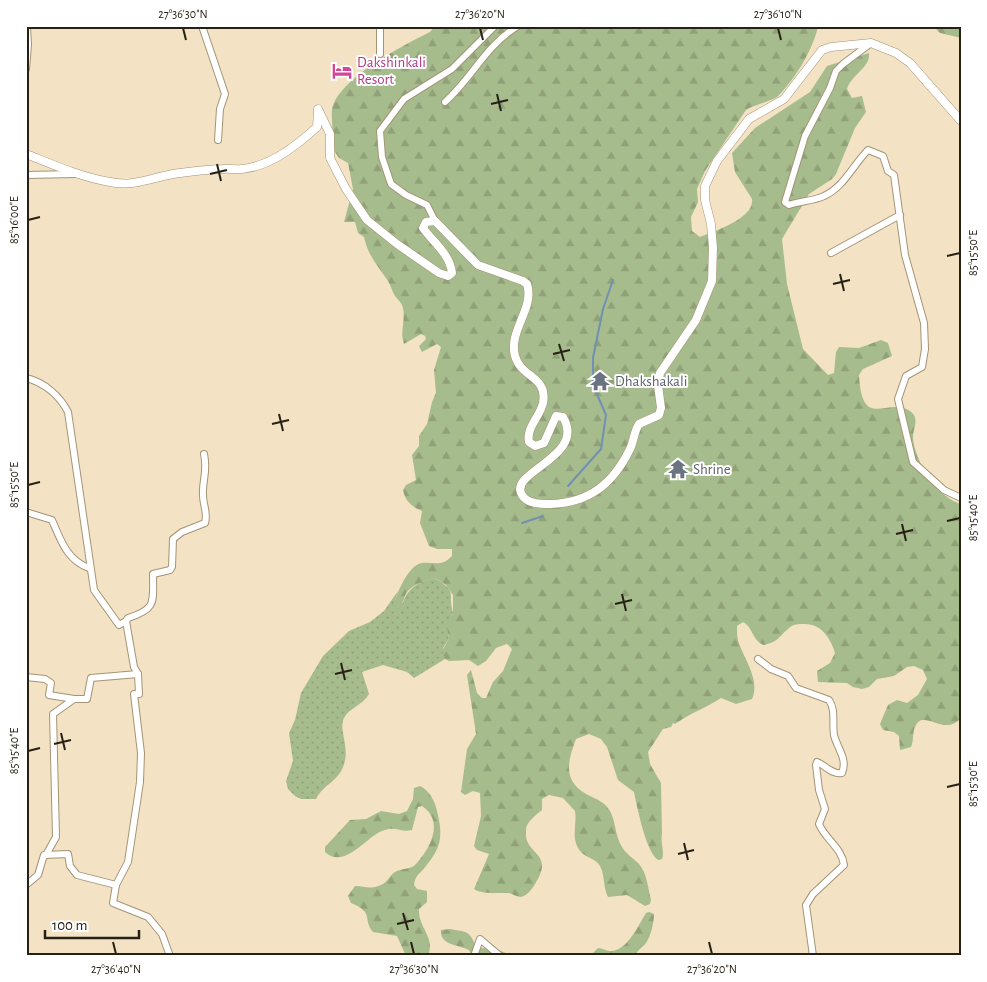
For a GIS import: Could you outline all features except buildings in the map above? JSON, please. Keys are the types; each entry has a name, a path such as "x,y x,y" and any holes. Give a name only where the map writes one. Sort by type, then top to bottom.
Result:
{"main road":[{"path":"26,154 77,174 128,184 145,183 171,175 206,170 241,169 255,166 294,147 318,127 318,110 329,131 330,158 346,188 367,220 397,244 439,273 448,276 452,273 450,265 435,240 423,228 426,222 436,222 478,265 523,281 528,287 528,300 515,340 515,356 522,368 541,385 544,393 542,410 530,430 528,439 535,446 544,443 551,431 553,419 558,416 564,419 567,430 565,442 558,452 523,480 520,487 521,494 530,502 547,504 583,499 599,489 619,466 630,447 639,424 656,418 661,413 658,385 660,373 696,320 712,281 713,248 705,194 708,178 717,161 749,119 784,99 819,53 831,47 871,43 896,52 910,63 961,121"}],"street":[{"path":"26,69 27,26"},
{"path":"202,26 225,94 220,109 218,140"},
{"path":"380,26 380,54"},
{"path":"436,222 427,205 406,195 391,184 382,157 380,131 404,99 452,69 495,26"},
{"path":"445,102 460,88 480,58 502,36 518,26"},
{"path":"871,43 842,64 836,71 830,88 805,136 785,202 789,206 823,197 838,188 857,161 868,150 883,156 888,171 894,175 905,254 924,323 925,349 922,367 906,376 898,399 913,462 944,490 961,498"},
{"path":"26,175 77,174"},
{"path":"831,253 900,215"},
{"path":"26,378 42,384 53,392 62,400 68,412 94,590 119,625 128,618 148,610 153,604 153,574 170,570 172,567 173,539 182,532 205,523 207,518 202,494 207,469 204,454"},
{"path":"26,512 52,520 67,552 77,564 90,568"},
{"path":"126,621 134,667 138,674 140,694 134,694 141,753 140,782 128,862 116,885 113,903 148,917 162,934 170,956"},
{"path":"758,659 771,669 788,676 796,688 829,700 833,711 835,739 842,754 842,773 833,771 816,762 819,790 825,809 819,824 822,831 843,856 844,865 813,894 806,905 814,956"},
{"path":"26,677 45,679 51,683 49,695 87,699 91,678 138,674"},
{"path":"26,885 38,875 44,855 46,855 56,837 53,714 74,699"},
{"path":"46,855 68,854 70,866 77,875 116,885"},
{"path":"474,956 480,939 500,956"}],"green space":[{"path":"435,26 818,26 808,54 784,90 776,98 746,110 705,171 697,189 698,202 691,217 692,231 700,237 733,223 741,218 751,206 752,199 735,172 732,153 755,128 810,92 827,66 869,53 867,63 852,79 847,89 852,98 862,96 866,112 855,128 836,174 832,179 809,194 782,239 787,284 803,349 828,375 834,373 836,352 839,347 859,348 881,340 888,343 892,356 863,369 859,375 861,392 865,403 877,409 901,407 913,414 916,421 913,439 923,468 936,487 952,500 961,504 961,718 948,725 923,720 919,722 914,730 911,747 900,750 899,736 894,732 883,730 880,724 888,705 897,700 907,703 918,695 927,679 923,670 914,666 907,667 894,676 877,679 869,687 862,689 847,683 818,682 817,671 830,663 835,653 831,642 824,632 810,624 794,625 776,640 764,645 757,641 743,622 737,626 737,636 753,679 754,692 752,699 736,704 721,698 675,724 673,723 671,727 663,729 648,752 650,764 661,783 662,859 658,860 650,848 637,808 634,792 618,780 607,747 601,739 589,734 576,739 570,757 569,773 576,786 602,802 610,811 622,847 639,864 646,876 651,900 650,904 645,906 627,895 608,897 600,866 582,853 577,846 575,838 575,811 563,798 549,795 542,799 542,810 526,827 526,838 529,845 541,859 542,865 541,873 531,890 521,897 509,893 485,892 474,889 489,854 477,850 474,846 481,816 480,793 473,791 465,795 461,792 467,749 476,734 467,675 471,670 477,693 482,698 486,698 493,682 503,671 512,649 507,644 496,648 486,661 478,666 469,660 449,661 445,659 442,651 449,639 446,622 453,613 453,595 446,585 435,578 410,589 397,609 394,605 400,587 412,568 422,563 445,562 452,556 452,549 437,549 429,546 420,523 422,511 410,503 405,497 403,490 406,485 416,480 412,455 419,446 419,436 427,424 436,393 434,370 441,347 437,344 422,352 419,346 426,339 421,334 404,344 402,305 371,255 364,237 358,233 355,222 344,222 353,189 348,163 339,158 335,152 332,110 337,98 358,75 404,45 430,32"},
{"path":"933,26 961,26 961,38 940,33"},
{"path":"435,578 447,587 451,593 453,613 448,625 449,639 443,648 445,659 414,678 407,672 383,665 362,672 369,694 344,718 342,728 346,753 341,772 322,790 316,799 301,799 295,796 288,789 286,781 293,761 289,733 295,720 301,693 323,656 349,631 370,622 384,611 398,591 394,605 403,603 408,593 415,586"},
{"path":"420,786 429,793 435,803 440,827 440,840 435,852 417,877 414,885 417,889 427,891 427,902 419,909 419,916 430,943 428,956 406,956 397,936 373,932 366,913 351,903 348,896 355,886 370,888 381,885 395,872 416,864 426,851 433,835 433,819 429,812 422,806 418,807 412,830 387,829 376,834 347,855 332,857 325,852 325,847 350,820 366,819 381,811 399,814 407,811 413,799 414,788"},
{"path":"646,913 654,914 651,933 646,943 635,956 590,956 598,948 610,951 622,947 632,936"},
{"path":"450,929 468,933 477,947 499,950 511,956 472,956 469,950 450,944 443,939 441,930"}],"waterway":[{"path":"568,486 601,449 606,415 593,385 593,358 603,309 613,280"},
{"path":"522,523 543,516"}],"place":[{"name":"Dakshinkali Resort","path":"342,71"},
{"name":"Dhakshakali","path":"600,381"},
{"name":"Shrine","path":"678,469"}]}
